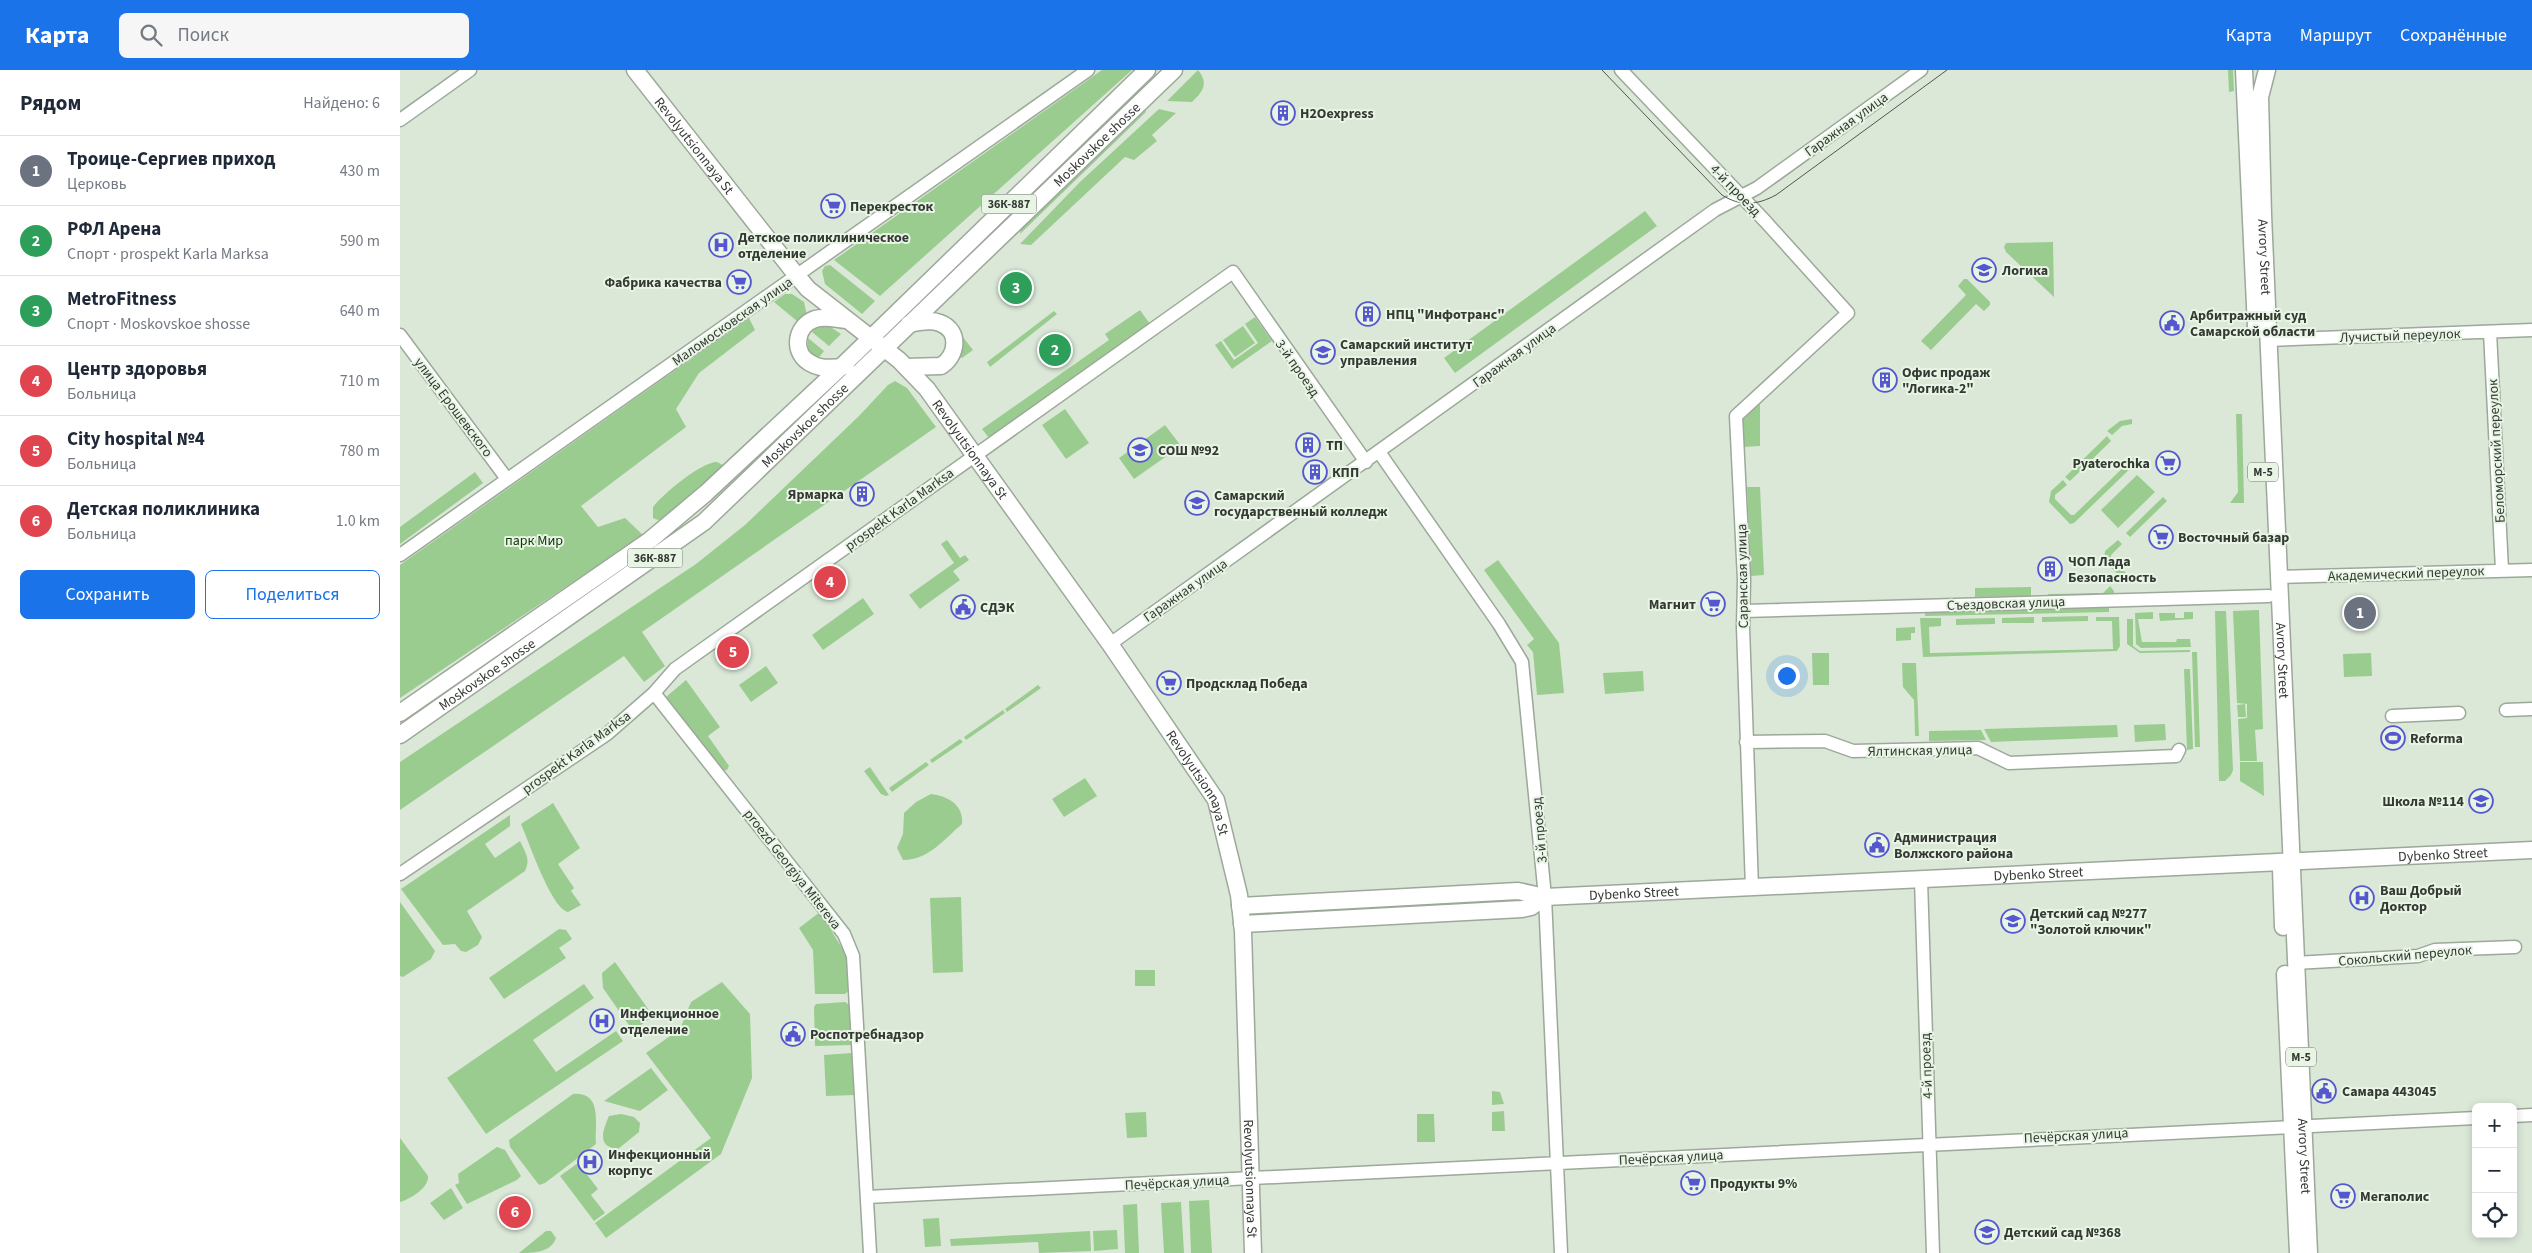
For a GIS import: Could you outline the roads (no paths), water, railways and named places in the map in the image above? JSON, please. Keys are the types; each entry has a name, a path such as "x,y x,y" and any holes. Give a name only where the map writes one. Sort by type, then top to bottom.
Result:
{"main road":[{"name":"Revolyutsionnaya St","path":"635,70 797,276 846,320 906,366 927,389 1110,644 1216,800 1240,906 1242,924 1254,1253"},
{"name":"Moskovskoe shosse","path":"400,735 704,522 1147,70"},
{"name":"Moskovskoe shosse","path":"905,324 1163,70"},
{"name":"Moskovskoe shosse","path":"400,713 650,540 706,493 848,366 905,324 1174,70"},
{"name":"Avrory Street","path":"2244,70 2269,596 2286,862 2298,1126 2309,1253"},
{"name":"Avrory Street","path":"2267,70 2261,88 2260,114 2279,577 2286,862 2295,963 2298,1253"},
{"path":"846,320 831,318 814,320 802,329 798,339 801,354 811,364 848,366"},
{"path":"905,324 929,321 942,324 951,331 955,348 953,356 941,366 906,366"},
{"name":"Moskovskoe shosse","path":"400,724 674,534 778,442 848,366"},
{"name":"Dybenko Street","path":"1240,906 1535,899 2532,850"},
{"name":"Dybenko Street","path":"1242,924 1535,899"}],"street":[{"path":"400,120 470,70"},
{"name":"4-й проезд","path":"1621,70 1741,196 1848,313"},
{"name":"Гаражная улица","path":"1110,644 1715,210 1757,188 1921,70"},
{"name":"Маломосковская улица","path":"400,556 1084,71"},
{"name":"3-й проезд","path":"1233,272 1366,462"},
{"name":"prospekt Karla Marksa","path":"400,874 607,734 654,693 675,669 973,455 1233,272"},
{"name":"Саранская улица","path":"1752,888 1736,416 1848,313"},
{"name":"Лучистый переулок","path":"2268,340 2532,330"},
{"name":"Беломорский переулок","path":"2490,332 2502,570"},
{"name":"улица Ерошевского","path":"400,335 507,479"},
{"name":"3-й проезд","path":"1380,452 1503,630 1522,662 1535,899 1558,1164 1561,1253"},
{"name":"Академический переулок","path":"2279,577 2532,570"},
{"name":"Съездовская улица","path":"1744,611 2269,596"},
{"name":"proezd Georgiya Mitereva","path":"654,693 844,934 853,956 870,1253"},
{"path":"2506,710 2532,709"},
{"path":"2392,716 2459,713"},
{"name":"Ялтинская улица","path":"1746,742 1825,741 1853,751 1978,748 2009,763 2176,756 2179,750"},
{"name":"4-й проезд","path":"1921,880 1933,1253"},
{"name":"Сокольский переулок","path":"2295,963 2418,956 2435,950 2515,946"},
{"path":"2517,1116 2532,1115"},
{"name":"Печёрская улица","path":"867,1197 1558,1164 1929,1142 2472,1118"}],"tram line":[{"path":"1602,70 1722,195 1742,203 1756,203 1776,195 1947,70"}],"place":[{"name":"H2Oexpress","path":"1283,113"},
{"name":"Перекресток","path":"833,206"},
{"name":"Детское поликлиническое отделение","path":"721,245"},
{"name":"Логика","path":"1984,270"},
{"name":"Фабрика качества","path":"739,282"},
{"name":"MetroFitness","path":"1016,288"},
{"name":"НПЦ \"Инфотранс\"","path":"1368,314"},
{"name":"Арбитражный суд Самарской области","path":"2172,323"},
{"name":"РФЛ Арена","path":"1055,350"},
{"name":"Самарский институт управления","path":"1323,352"},
{"name":"Офис продаж \"Логика-2\"","path":"1885,380"},
{"name":"ТП","path":"1308,445"},
{"name":"СОШ №92","path":"1140,450"},
{"name":"Pyaterochka","path":"2168,463"},
{"name":"КПП","path":"1315,472"},
{"name":"Ярмарка","path":"862,494"},
{"name":"Самарский государственный колледж","path":"1197,503"},
{"name":"Восточный базар","path":"2161,537"},
{"name":"ЧОП Лада Безопасность","path":"2050,569"},
{"name":"Центр здоровья","path":"830,582"},
{"name":"Магнит","path":"1713,604"},
{"name":"СДЭК","path":"963,607"},
{"name":"Троице-Сергиев приход","path":"2360,613"},
{"name":"City hospital №4","path":"733,652"},
{"name":"Продсклад Победа","path":"1169,683"},
{"name":"Reforma","path":"2393,738"},
{"name":"Школа №114","path":"2481,801"},
{"name":"Администрация Волжского района","path":"1877,845"},
{"name":"Ваш Добрый Доктор","path":"2362,898"},
{"name":"Детский сад №277 \"Золотой ключик\"","path":"2013,921"},
{"name":"Инфекционное отделение","path":"602,1021"},
{"name":"Роспотребнадзор","path":"793,1034"},
{"name":"Самара 443045","path":"2324,1091"},
{"name":"Инфекционный корпус","path":"590,1162"},
{"name":"Продукты 9%","path":"1693,1183"},
{"name":"Мегаполис","path":"2343,1196"},
{"name":"Детская поликлиника","path":"515,1212"},
{"name":"Детский сад №368","path":"1987,1232"}],"park label":[{"name":"парк Мир","path":"534,540"}]}
